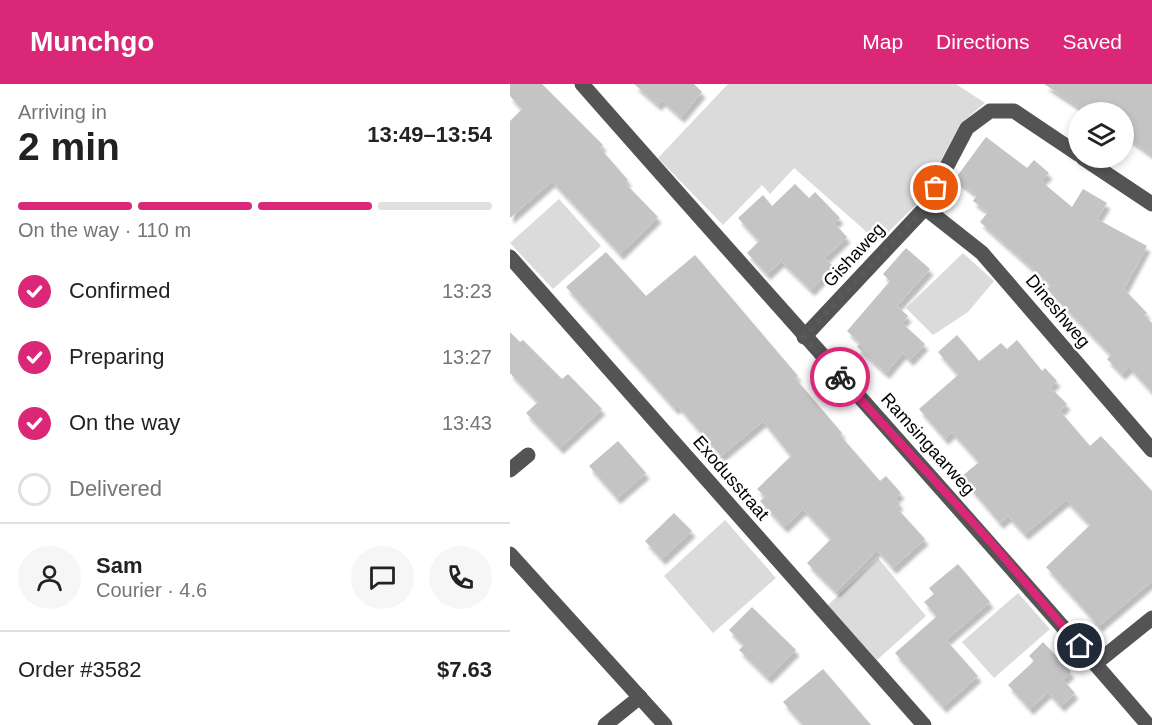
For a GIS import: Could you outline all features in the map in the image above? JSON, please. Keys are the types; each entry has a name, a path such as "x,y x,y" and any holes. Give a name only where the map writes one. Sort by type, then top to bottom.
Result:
{"street":[{"name":"Ramsingaarweg","path":"582,84 804,337 988,539 1148,725"},
{"name":"Gishaweg","path":"804,337 925,208 967,128 990,111 1014,111 1068,147"},
{"path":"1098,168 1152,204"},
{"name":"Dineshweg","path":"925,208 982,253 1152,450"},
{"name":"Exodusstraat","path":"510,257 924,725"},
{"path":"510,470 528,455"},
{"path":"510,554 665,725"},
{"path":"1095,664 1152,618"},
{"path":"605,725 640,697"}],"shaded area":[{"path":"728,84 956,84 985,103 961,123 918,203 878,242 794,168 770,194 762,185 723,225 658,158"},
{"path":"559,199 601,246 553,289 510,243"},
{"path":"963,253 994,281 968,312 933,335 906,308"},
{"path":"725,520 776,578 713,633 664,576"},
{"path":"878,558 926,616 877,660 828,605"},
{"path":"1018,593 1050,629 994,678 962,642"}],"building":[{"path":"510,84 542,84 603,145 600,148 628,180 625,183 658,217 620,254 552,181 510,218 510,121 522,109 510,96"},
{"path":"634,84 694,84 702,92 681,117 662,100 658,105"},
{"path":"1044,84 1152,84 1152,155 1134,142 1134,102 1072,102"},
{"path":"986,137 1027,168 1034,160 1049,173 1041,181 1072,207 1083,189 1107,203 1097,219 1147,246 1124,289 1147,313 1144,315 1152,323 1152,392 1129,367 1122,374 1107,359 1111,355 1047,289 1051,285 980,222 988,212 973,201 977,195 955,179"},
{"path":"795,184 809,198 815,192 840,218 834,223 847,237 825,258 834,267 811,290 781,261 767,274 747,253 759,241 738,218 763,195 772,206"},
{"path":"906,248 930,269 897,306 908,316 902,323 925,344 910,360 903,353 886,373 857,347 860,343 847,331 890,281 883,274"},
{"path":"606,252 646,296 695,255 798,376 795,378 842,433 840,435 880,481 886,476 901,493 895,498 900,504 896,507 925,539 893,568 877,550 836,592 807,563 831,539 803,509 784,527 760,501 765,497 757,489 791,456 763,421 721,456 678,406 675,409 566,287"},
{"path":"510,332 520,342 523,340 562,379 568,374 602,409 560,448 526,413 538,402 510,373"},
{"path":"957,335 979,361 1001,343 1007,349 1017,340 1042,371 1045,368 1057,381 1050,387 1067,404 1060,411 1090,446 1101,436 1152,491 1152,581 1099,626 1046,567 1090,525 1066,500 1025,534 1008,516 1000,523 961,477 979,462 952,432 945,439 919,409 958,375 938,352"},
{"path":"618,441 646,473 617,498 589,466"},
{"path":"674,513 692,531 662,559 645,541"},
{"path":"958,564 990,602 946,640 978,676 943,707 895,653 937,616 924,602 934,594 929,588"},
{"path":"752,607 796,650 768,678 739,650 744,645 729,630"},
{"path":"1043,642 1071,672 1063,680 1075,693 1061,706 1048,692 1030,709 1008,685 1034,661 1029,656"},
{"path":"823,669 871,725 803,725 783,702"}],"way so far":[{"path":"840,377 804,337 925,208 936,188"}],"route":[{"path":"840,377 988,539 1080,646"}]}
